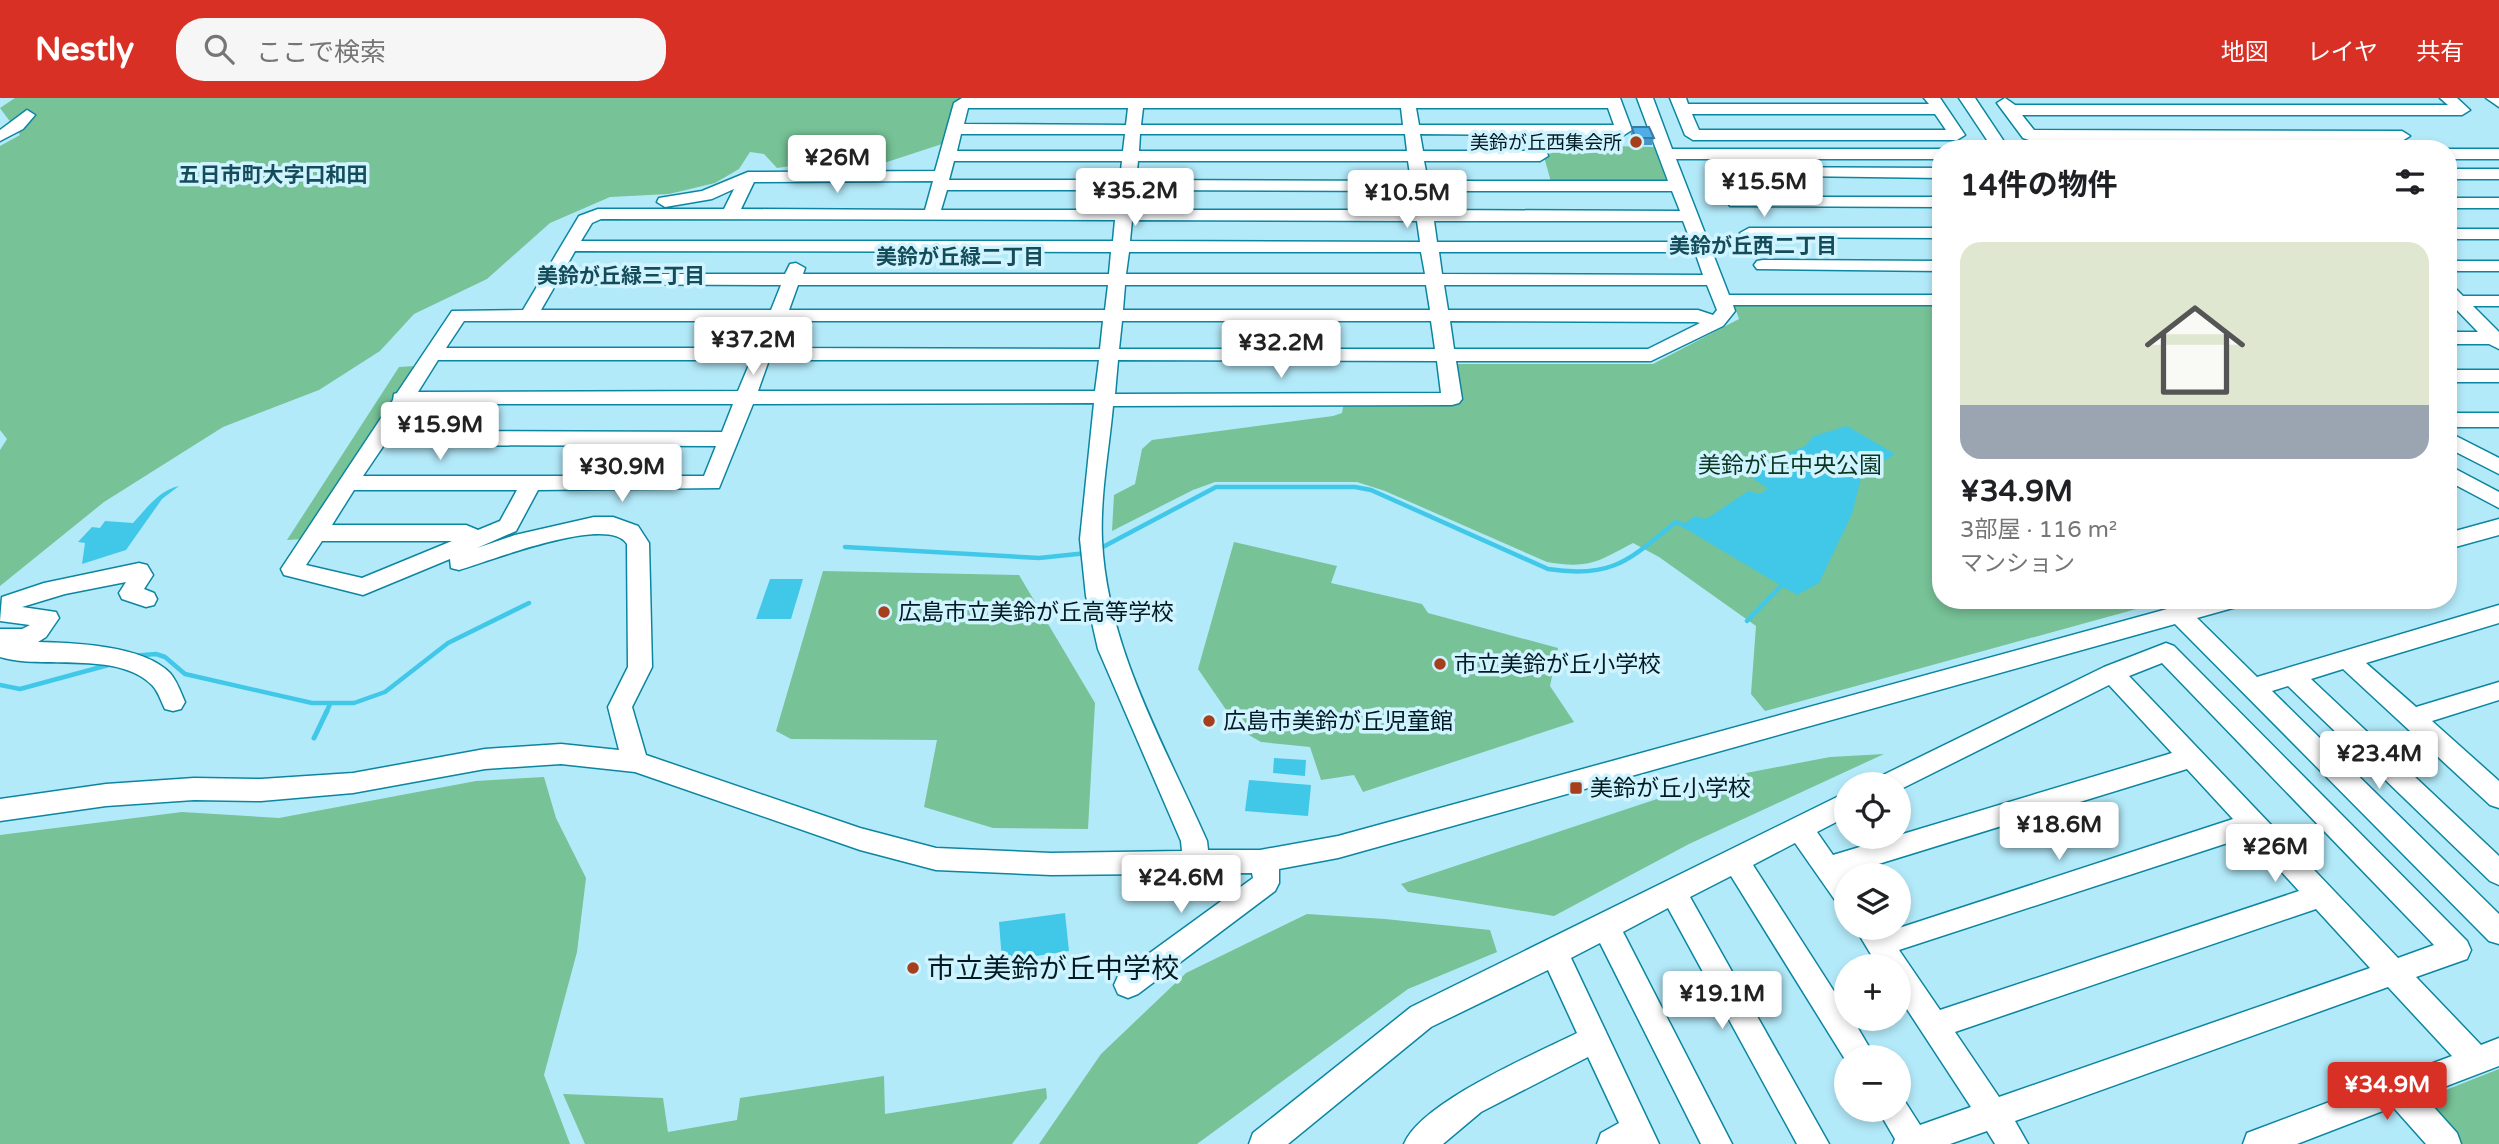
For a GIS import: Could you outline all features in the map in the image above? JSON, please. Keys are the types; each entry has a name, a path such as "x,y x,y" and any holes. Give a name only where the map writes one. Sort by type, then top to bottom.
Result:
{"street":[{"path":"431,354 1643,356 1716,322 1726,311 1645,98"},
{"path":"1967,98 1995,140"},
{"path":"2006,104 2267,104 2374,110 2462,110 2448,98"},
{"path":"401,398 1105,397 1112,400 1452,400 1408,101"},
{"path":"932,214 962,103 1613,101 1624,130 955,129"},
{"path":"1136,103 1092,512 1093,562 1097,596 1110,649 1194,841 1197,860"},
{"path":"1681,103 1935,104 1956,135 1693,135 1681,103"},
{"path":"2006,104 2029,135 2402,136 2374,110"},
{"path":"2267,104 2302,140"},
{"path":"0,136 18,126 27,115"},
{"path":"948,156 1540,156 1532,130"},
{"path":"1667,154 1932,154"},
{"path":"1716,154 1777,300"},
{"path":"2457,154 2499,155"},
{"path":"1724,172 1932,173"},
{"path":"2457,174 2499,174"},
{"path":"529,315 585,220 617,204 657,203 706,195 748,177 1128,185 1679,186"},
{"path":"731,214 748,177"},
{"path":"1736,202 1932,202"},
{"path":"2457,203 2499,203"},
{"path":"348,483 712,483 816,213"},
{"path":"598,214 1689,216"},
{"path":"1749,233 1932,233"},
{"path":"2457,234 2499,234"},
{"path":"569,246 1701,247"},
{"path":"1763,265 1932,266"},
{"path":"2457,266 2499,266"},
{"path":"550,279 1714,280"},
{"path":"2457,297 2499,301"},
{"path":"1722,300 1932,300"},
{"path":"2457,302 2497,339"},
{"path":"635,762 620,707 640,667 638,543 630,531 612,525 594,525 514,542 377,591 292,569 401,398 458,315 1698,316 1716,322"},
{"path":"2457,338 2497,339"},
{"path":"2457,376 2499,376"},
{"path":"2457,420 2499,420"},
{"path":"376,438 729,439"},
{"path":"2457,444 2499,467"},
{"path":"2457,477 2499,501"},
{"path":"363,587 508,526 531,483"},
{"path":"2457,539 2499,527"},
{"path":"316,533 466,533 475,539"},
{"path":"0,638 28,637 39,633 48,618 4,614 2,609 5,604 24,596 139,571 142,575 130,593 146,599"},
{"path":"0,810 106,795 194,789 261,790 353,783 485,759 561,754 635,762 860,839 936,859 1051,864 1265,860 1388,833 2201,609"},
{"path":"2254,687 2499,614"},
{"path":"2180,615 2499,932"},
{"path":"0,649 96,655 132,664 158,676 173,702"},
{"path":"1900,1122 1911,1143 2457,950 2165,652 2112,673 1911,773"},
{"path":"2347,659 2412,718 2489,777 2499,797"},
{"path":"2112,673 2392,973 2487,1057 2258,1144"},
{"path":"2291,675 2499,873"},
{"path":"2412,718 2499,691"},
{"path":"1828,868 2191,758"},
{"path":"1264,1144 1421,1017 1834,811"},
{"path":"1881,946 2252,824"},
{"path":"1799,828 1834,877"},
{"path":"1128,985 1266,883 1265,860"},
{"path":"1735,860 1852,1045"},
{"path":"1674,893 1814,1144"},
{"path":"1934,1026 2319,896"},
{"path":"1606,927 1717,1144"},
{"path":"1553,953 1594,1039 1631,1139"},
{"path":"1911,991 2014,1144"},
{"path":"1419,1144 1470,1102 1594,1039"},
{"path":"2399,1091 2446,1144"}],"green space":[{"path":"15,98 1116,98 958,102 942,144 887,162 810,163 777,168 764,154 750,152 739,169 715,183 669,194 610,197 550,223 487,279 414,314 380,351 319,390 223,427 104,502 0,586 0,450 7,439 0,430 0,146 20,135 0,108"},
{"path":"1601,132 1606,146 1654,147 1666,180 1551,182 1538,135"},
{"name":"美鈴が丘中央公園","path":"1932,303 1932,609 2136,609 1765,711 1751,694 1756,626 1659,557 1633,543 1610,555 1583,564 1547,562 1385,491 1357,482 1215,482 1193,490 1112,531 1114,495 1135,484 1142,449 1152,440 1333,416 1342,413 1347,404 1459,404 1453,365 1456,364 1653,364 1739,319 1734,304"},
{"path":"415,366 303,539 287,540 399,367"},
{"path":"1234,542 1337,566 1331,583 1422,604 1428,613 1558,648 1550,686 1574,722 1363,792 1354,775 1321,780 1310,747 1261,742 1240,730 1198,669"},
{"path":"823,571 1019,575 1095,703 1088,829 993,828 924,807 937,740 791,739 776,731"},
{"path":"1884,754 1845,772 1834,772 1834,777 1689,844 1554,916 1408,892 1401,884 1720,778 1830,757"},
{"path":"544,777 556,818 586,878 577,952 544,1075 570,1144 0,1144 0,835 182,812 279,818 476,781"},
{"path":"1307,914 1490,930 1497,952 1408,989 1197,1144 1039,1144 1101,1054 1186,973"},
{"path":"2499,1069 2499,1144 2457,1144 2423,1099"},
{"path":"884,1076 885,1114 1046,1088 1047,1098 1012,1144 585,1144 563,1094 663,1098 668,1132 737,1120 740,1098"}],"water":[{"path":"1847,426 1895,454 1862,474 1852,514 1819,583 1797,595 1681,526 1695,516 1706,519 1748,491 1760,494 1768,488 1753,479 1758,474 1750,469 1805,446 1814,436"},
{"path":"179,486 162,499 126,550 82,564 85,543 78,542 92,527 100,528 105,521 133,523 159,496"},
{"path":"770,579 803,579 791,619 756,619"},
{"path":"1274,758 1306,760 1305,776 1273,773"},
{"path":"1249,780 1311,785 1308,816 1245,811"},
{"path":"1065,913 1069,951 1002,961 999,922"}],"building":[{"path":"1632,127 1649,127 1654,138 1635,138"}],"waterway":[{"path":"1099,549 1216,487 1355,487 1371,490 1548,569 1570,571 1604,569 1618,564 1676,522 1687,527"},
{"path":"845,547 1039,558 1087,553"},
{"path":"1747,621 1783,584"},
{"path":"131,656 156,654 165,657 185,674 312,703 354,703 385,692 448,643 529,603"},
{"path":"0,685 20,689 112,664"},
{"path":"326,713 330,704"},
{"path":"314,738 327,711"}],"place":[{"name":"美鈴が丘西集会所","path":"1636,142"},
{"name":"広島市立美鈴が丘高等学校","path":"884,612"},
{"name":"市立美鈴が丘小学校","path":"1440,664"},
{"name":"広島市美鈴が丘児童館","path":"1209,721"},
{"name":"美鈴が丘小学校","path":"1576,788"},
{"name":"市立美鈴が丘中学校","path":"913,968"}],"district":[{"name":"五日市町大字口和田","path":"273,175"},
{"name":"美鈴が丘西二丁目","path":"1753,246"},
{"name":"美鈴が丘緑二丁目","path":"960,257"},
{"name":"美鈴が丘緑三丁目","path":"621,276"}]}
